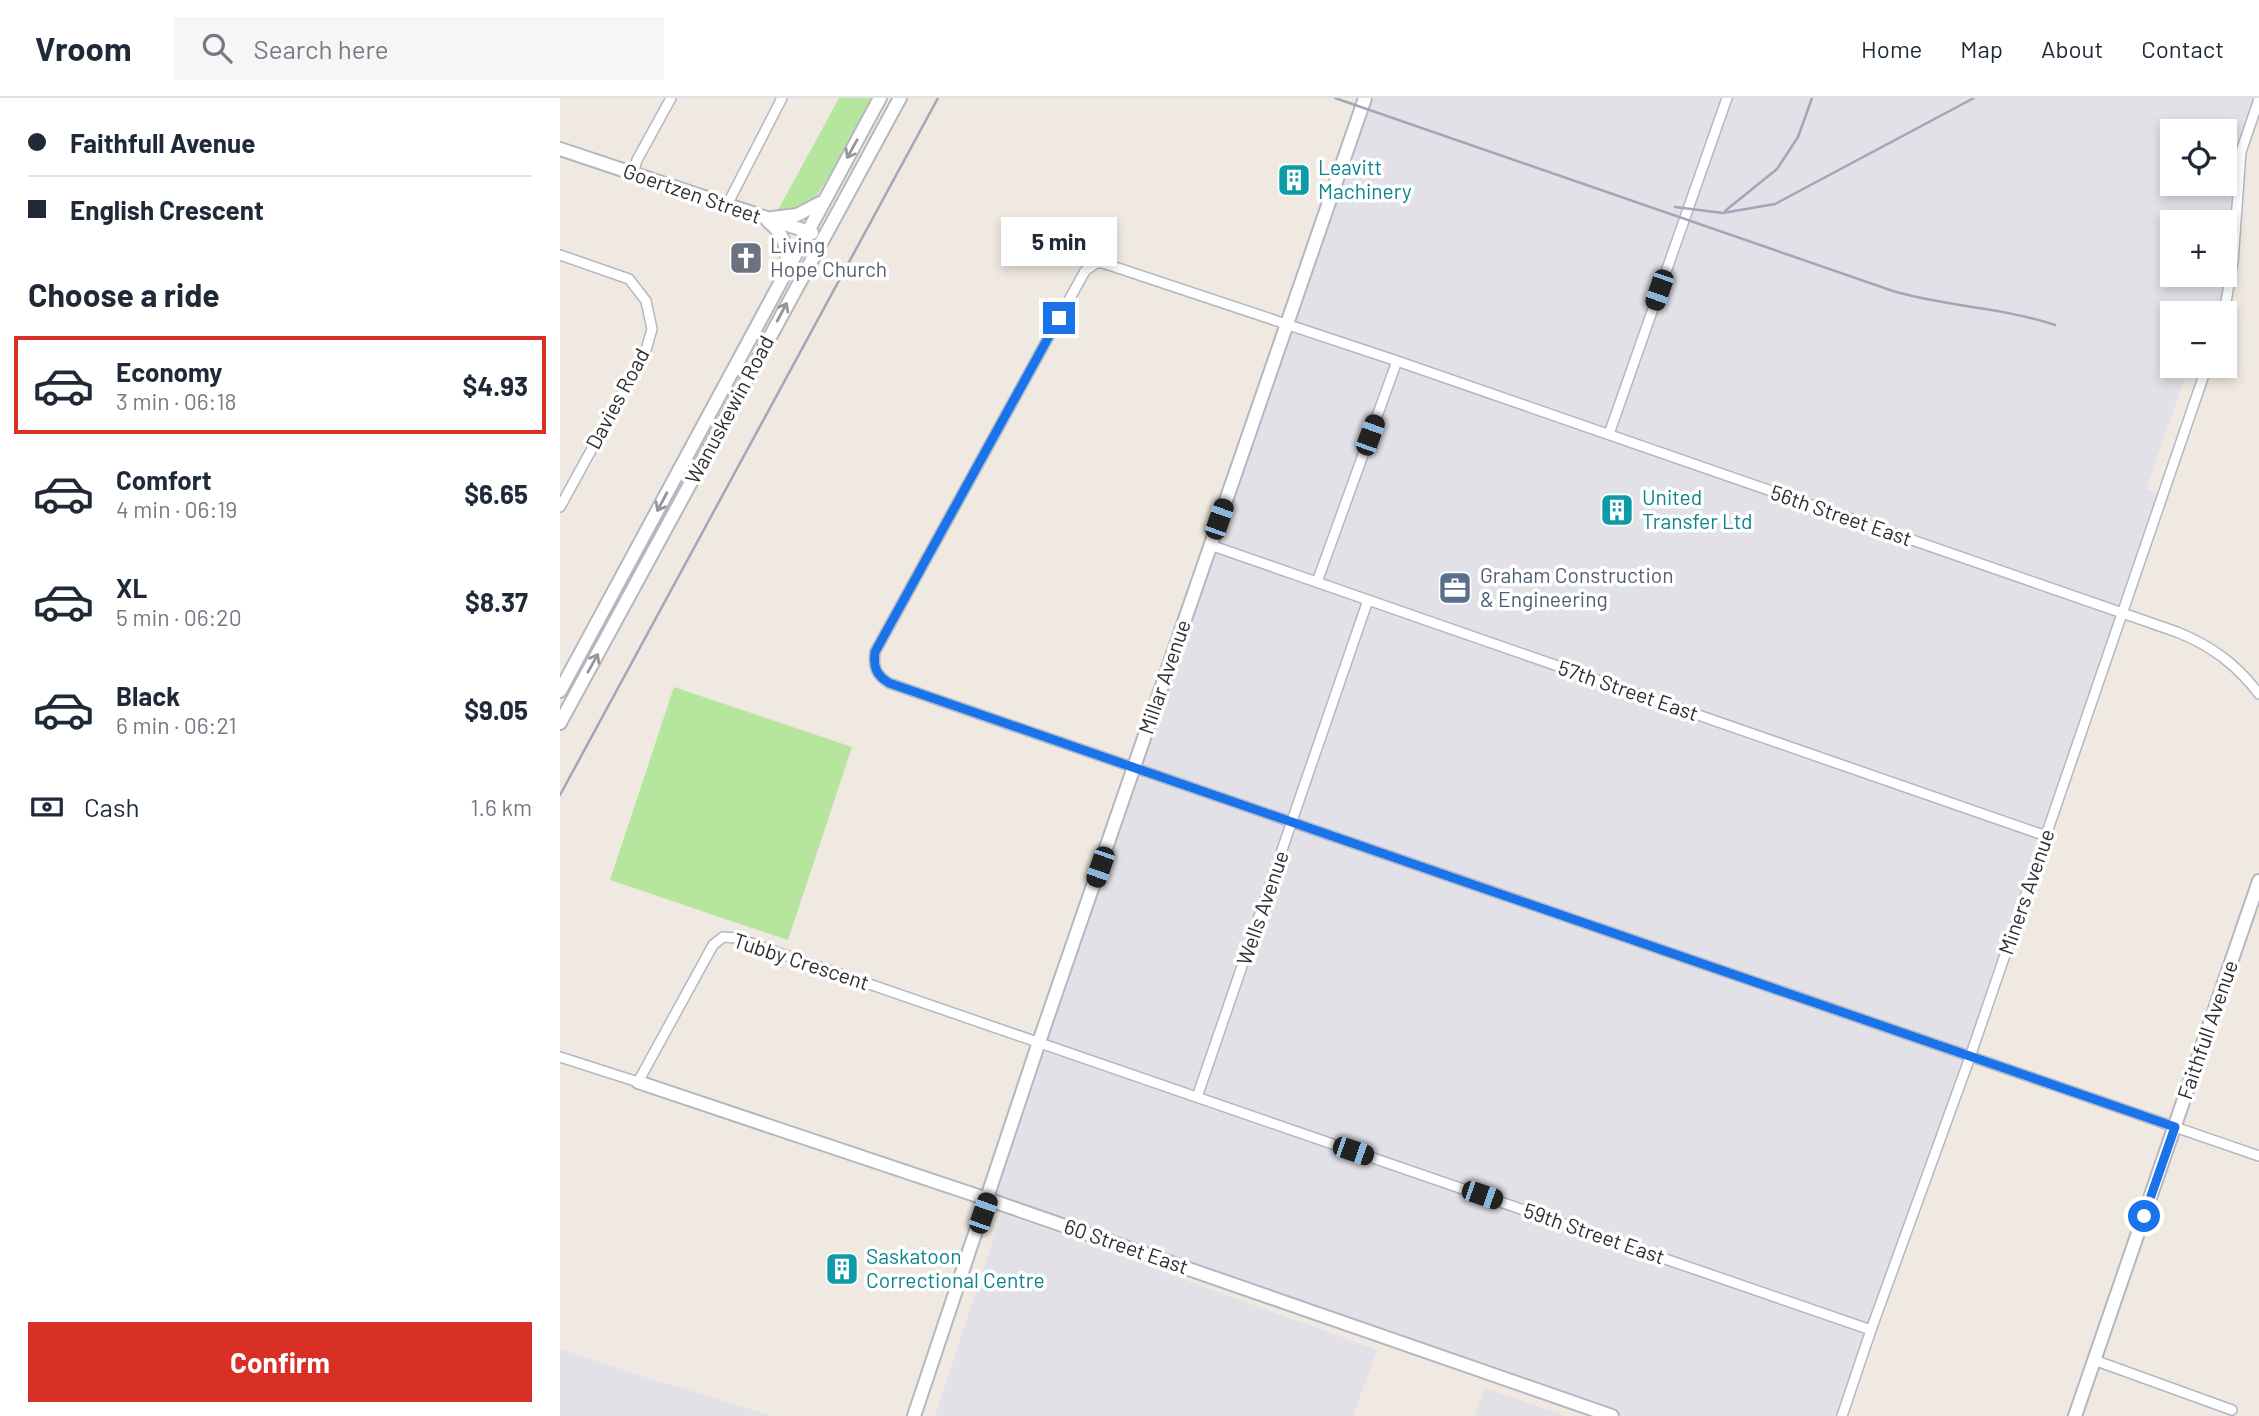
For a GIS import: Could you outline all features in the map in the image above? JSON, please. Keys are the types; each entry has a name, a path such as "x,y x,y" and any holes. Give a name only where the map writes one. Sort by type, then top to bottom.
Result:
{"street":[{"path":"633,174 637,160 671,98"},
{"path":"727,205 782,98"},
{"name":"Wanuskewin Road","path":"560,691 880,98"},
{"name":"Wanuskewin Road","path":"560,723 900,98"},
{"name":"Millar Avenue","path":"914,1416 1039,1042 1365,98"},
{"path":"1609,435 1727,98"},
{"path":"2226,301 2233,262 2241,152 2259,99"},
{"name":"Goertzen Street","path":"560,149 824,238"},
{"path":"765,218 797,215 824,200"},
{"path":"765,218 787,244 787,269"},
{"name":"Davies Road","path":"560,255 629,279 646,301 652,328 646,350 560,507"},
{"name":"56th Street East","path":"1134,768 889,683 876,671 875,652 1089,266 1096,262 1110,264 1396,361 2177,632 2213,649 2242,672 2259,694"},
{"path":"1317,582 1396,361"},
{"name":"Miners Avenue","path":"1842,1416 1970,1057 2203,378"},
{"name":"57th Street East","path":"1210,545 2046,836"},
{"name":"Wells Avenue","path":"1197,1097 1368,600"},
{"path":"1134,768 2259,1156"},
{"name":"Faithfull Avenue","path":"2075,1416 2259,881"},
{"name":"Tubby Crescent","path":"638,1083 713,945 723,937 736,938 1039,1042"},
{"name":"59th Street East","path":"1039,1042 1871,1330"},
{"path":"560,1057 638,1083"},
{"name":"60 Street East","path":"638,1083 987,1199 1612,1416"},
{"path":"2094,1360 2232,1409"}],"shaded area":[{"path":"1365,98 2259,98 2241,152 2237,193 2237,119 2160,119 2160,196 2237,196 2235,210 2160,210 2160,287 2228,287 2226,301 2160,301 2160,378 2185,378 2146,489 2164,495 1842,1416 1612,1416 987,1199"},
{"path":"1002,1213 1377,1350 1353,1416 935,1416"},
{"path":"560,1349 645,1377 773,1416 560,1416"},
{"path":"1485,1388 1565,1416 1475,1416"}],"green space":[{"path":"839,98 875,98 815,199 809,199 803,206 795,209 778,210"},
{"path":"772,318 762,341 560,715 560,708"},
{"path":"674,687 852,747 788,940 610,880"}],"railway":[{"path":"560,795 938,98"},
{"path":"1335,98 1893,291 1934,301 2014,314 2055,325"},
{"path":"1725,211 1777,169 1798,137 1812,98"},
{"path":"1675,207 1723,213 1775,204 1974,98"}],"place":[{"name":"Leavitt Machinery","path":"1294,180"},
{"name":"Living Hope Church","path":"746,258"},
{"name":"United Transfer Ltd","path":"1617,510"},
{"name":"Graham Construction & Engineering","path":"1455,588"},
{"name":"Saskatoon Correctional Centre","path":"842,1269"}],"route":[{"path":"1059,318 875,652 876,671 881,679 2175,1127 2144,1216"}]}
